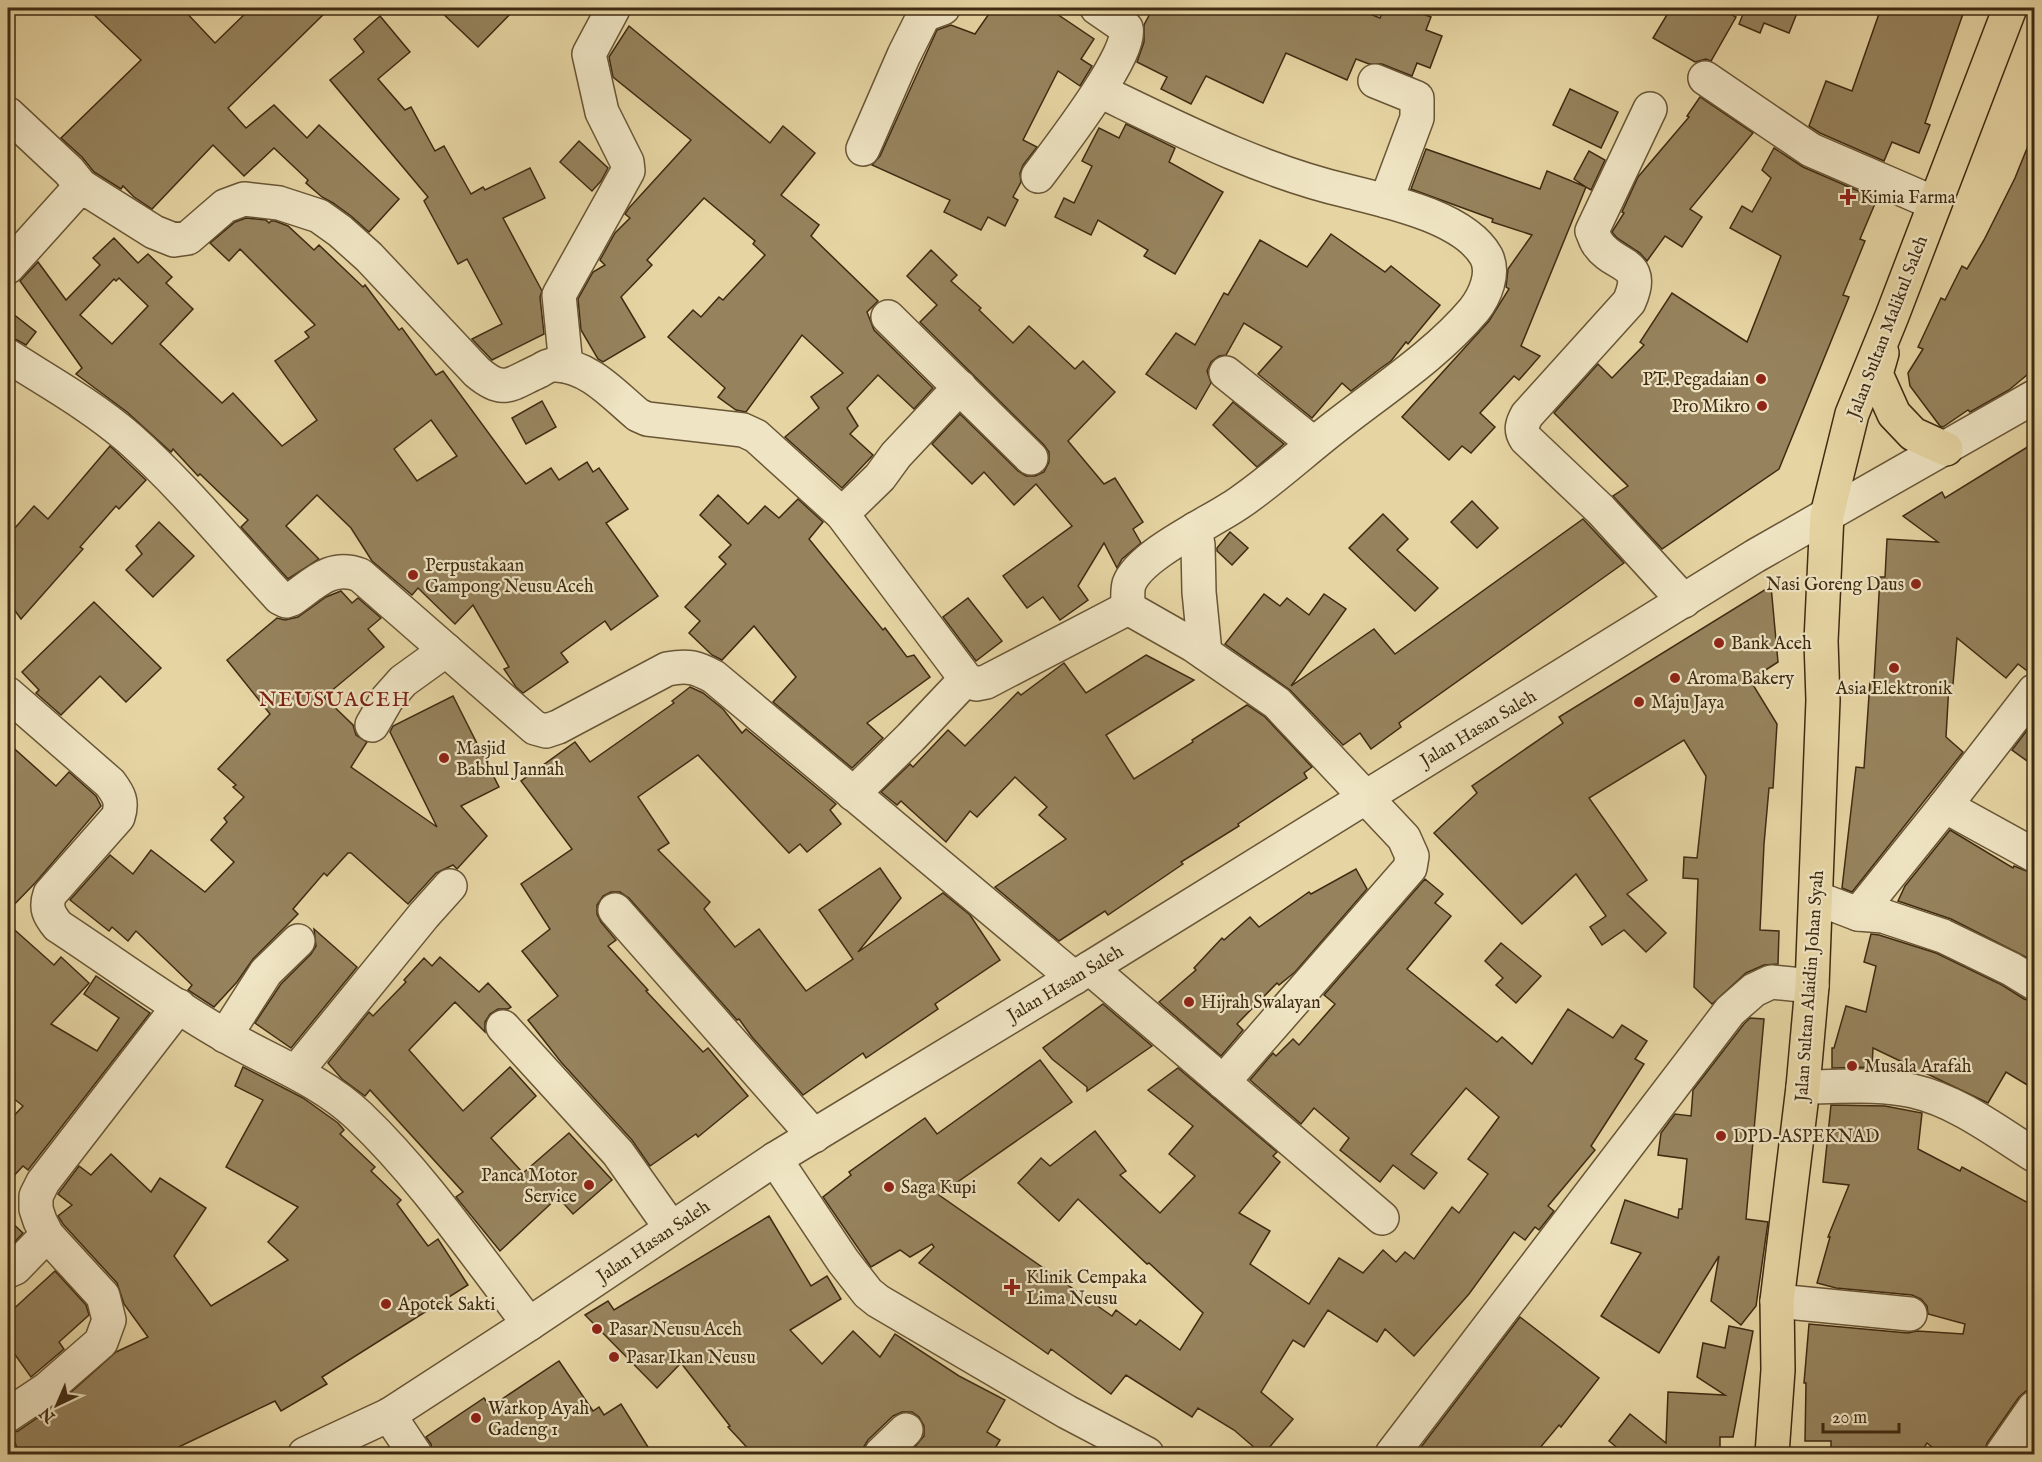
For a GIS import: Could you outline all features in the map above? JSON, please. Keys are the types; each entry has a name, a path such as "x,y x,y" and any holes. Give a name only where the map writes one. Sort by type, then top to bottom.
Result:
{"main road":[{"name":"Jalan Sultan Malikul Saleh","path":"1827,515 1852,414 2010,8"},
{"path":"1892,316 1876,374 1887,403 1913,434 1946,448"},
{"name":"Jalan Sultan Alaidin Johan Syah","path":"1772,1455 1778,1370 1777,1301 1803,1087 1812,986 1822,700 1821,641 1827,515"}],"street":[{"path":"566,366 559,295 628,171 627,162 602,112 589,54 613,8"},
{"path":"863,149 924,15 943,8"},
{"path":"1038,176 1100,90 1128,34 1122,24 1097,8"},
{"path":"1705,78 1811,150 1934,203"},
{"path":"1375,81 1417,98 1417,118 1386,201"},
{"path":"1100,90 1169,124 1307,181 1386,201 1438,218 1465,234 1487,257 1490,271 1483,296 1475,309 1431,352 1239,503 1140,566 1129,585 1128,608"},
{"path":"1650,109 1592,231 1598,245 1632,271 1636,287 1629,302 1527,415 1522,433 1601,510 1684,601"},
{"path":"8,114 69,171 81,186 154,232 174,240 188,238 225,206 244,199 298,208 319,216 362,250 490,383 506,386 554,364 566,366 586,373 638,414 647,418 743,430 756,436 842,514 966,679 976,684 986,682 1128,608"},
{"path":"8,267 81,186"},
{"path":"888,317 1031,458"},
{"path":"8,356 93,409 128,438 156,464 280,598 286,601 292,599 328,574 339,570 360,575 535,728 546,731 558,728 667,669 684,666 699,669 714,677 853,794 1223,1082 1382,1218"},
{"path":"1226,373 1314,443"},
{"path":"842,514 880,477 896,455 960,387"},
{"name":"Jalan Hasan Saleh","path":"305,1455 389,1415 776,1159 1508,711 1755,556 2034,397"},
{"path":"1195,529 1205,653"},
{"path":"1128,608 1205,653 1277,703 1404,838 1412,856 1410,868 1223,1082"},
{"path":"372,725 387,699 403,681 446,650"},
{"path":"853,794 966,679"},
{"path":"1858,914 2034,690"},
{"path":"8,694 110,783 120,797 121,807 118,817 50,894 46,904 50,916 58,926 225,1036 296,1072 327,1091 358,1115 426,1190 529,1324"},
{"path":"1945,806 2034,855"},
{"path":"296,1072 450,886"},
{"path":"1816,898 1858,914 1883,916 1943,936 2011,969 2034,983"},
{"path":"615,910 814,1136"},
{"path":"225,1036 266,972 298,940"},
{"path":"1392,1455 1730,1011 1754,990 1771,982 1812,986"},
{"path":"8,1415 47,1389 101,1342 109,1320 103,1296 47,1235 36,1209 36,1196 43,1182 179,1006"},
{"path":"503,1027 618,1153 671,1228"},
{"path":"1803,1087 1875,1086 1914,1091 1954,1106 2034,1155"},
{"path":"776,1159 843,1261 868,1293 878,1301 1067,1413 1147,1455"},
{"path":"8,1271 15,1269 47,1235"},
{"path":"1777,1301 1910,1314"},
{"path":"2002,1455 2034,1408"},
{"path":"389,1415 415,1455"},
{"path":"881,1455 906,1430"}],"building":[{"path":"87,8 182,8 215,43 251,8 330,8 228,108 246,128 274,105 307,138 319,125 399,199 369,232 306,183 308,180 274,148 244,176 213,145 152,209 123,186 121,189 94,172 82,157 61,138 141,60"},
{"path":"437,8 516,8 478,47"},
{"path":"993,8 1048,8 1094,39 1081,59 1092,66 1080,86 1058,71 1023,140 1037,147 1023,165 1020,173 1021,182 1013,197 1018,200 1005,226 988,217 981,230 944,212 950,200 872,165 880,156 937,30 951,25 975,34"},
{"path":"1153,8 1355,8 1380,18 1384,8 1407,8 1431,17 1426,30 1442,36 1430,68 1417,63 1412,76 1382,64 1369,64 1356,59 1347,80 1286,53 1263,103 1206,76 1191,104 1161,89 1167,77 1137,62 1144,42 1144,25"},
{"path":"1671,8 1719,8 1736,17 1711,61 1706,59 1695,62 1653,38"},
{"path":"1729,8 1799,8 1789,33 1764,23 1760,33 1739,24 1743,14"},
{"path":"1881,8 1965,8 1925,123 1930,125 1919,153 1892,142 1884,161 1809,126 1826,81 1852,91"},
{"path":"380,16 410,52 378,79 405,110 411,107 435,151 444,146 471,194 483,187 485,190 530,168 545,198 503,218 542,291 540,297 544,334 492,360 472,339 502,324 467,259 458,264 424,201 428,197 330,80 364,52 354,39"},
{"path":"629,26 770,143 783,126 815,153 781,195 819,225 811,236 878,301 867,312 874,330 933,388 914,409 878,375 847,408 858,426 850,434 873,455 842,488 785,437 819,408 811,397 843,373 802,335 746,412 736,410 718,397 725,388 668,337 693,310 701,317 719,297 723,300 765,255 753,244 755,241 704,198 647,260 652,265 621,297 645,337 603,362 598,359 581,330 578,299 593,272 605,265 600,260 615,233 630,218 625,214 691,140 613,77 609,57"},
{"path":"1570,89 1618,112 1601,148 1553,125"},
{"path":"1700,97 1753,133 1690,209 1702,217 1682,247 1665,236 1647,261 1612,232 1624,213 1622,212 1638,177 1689,117 1687,116"},
{"path":"1126,124 1175,148 1169,162 1223,192 1175,274 1144,256 1148,250 1098,220 1091,235 1055,217 1064,198 1074,203 1092,166 1082,161 1099,128 1119,138"},
{"path":"2034,131 2034,369 2009,390 1970,412 1968,410 1943,427 1910,386 1908,373 1923,349 1918,347 1941,298 1945,300 1962,266 1967,269 1984,240 2015,178"},
{"path":"579,141 608,168 592,191 560,162"},
{"path":"1774,148 1803,167 1877,199 1860,239 1865,241 1843,295 1849,297 1779,469 1662,549 1613,496 1628,486 1554,413 1598,364 1612,378 1644,345 1640,342 1672,293 1747,342 1781,256 1730,228 1742,206 1752,212 1771,178 1762,170"},
{"path":"1426,149 1540,189 1547,171 1586,187 1521,346 1540,356 1519,380 1514,376 1480,413 1495,427 1471,453 1462,446 1449,460 1402,417 1489,321 1509,289 1506,287 1508,269 1532,235 1492,222 1493,219 1411,189"},
{"path":"1589,151 1605,160 1591,190 1574,179"},
{"path":"246,218 266,220 269,223 275,221 288,226 314,250 319,245 363,287 365,285 399,330 402,328 436,375 443,371 526,484 551,468 559,480 587,462 593,472 599,468 628,509 606,523 658,596 611,630 605,621 561,653 568,662 523,693 504,669 509,667 473,605 455,624 418,588 412,595 372,561 351,528 317,495 286,526 319,559 288,579 241,527 248,520 200,474 198,476 173,449 171,452 127,412 76,374 82,368 20,281 38,262 66,300 100,265 93,258 114,238 138,263 148,254 172,277 166,283 193,309 160,344 222,403 233,393 282,446 317,420 275,361 309,337 305,332 315,325 240,249 229,261 210,243 235,222","holes":["119,278 148,306 112,344 80,315 114,279 116,281","431,420 457,456 417,481 394,449"]},
{"path":"1331,234 1385,272 1391,266 1440,305 1391,361 1351,391 1342,383 1312,418 1258,374 1282,347 1244,323 1226,355 1219,356 1211,362 1207,371 1211,383 1196,409 1146,374 1176,333 1195,345 1224,293 1228,295 1260,240 1307,267"},
{"path":"931,250 957,275 951,281 981,308 979,310 1013,343 1029,326 1075,369 1083,361 1115,392 1068,441 1104,484 1115,478 1143,522 1133,529 1141,543 1122,559 1117,568 1104,543 1078,586 1088,600 1060,620 1043,597 1027,608 1003,576 1072,526 1036,484 1014,505 984,472 972,484 932,444 960,414 1018,471 1026,476 1035,476 1044,472 1049,462 1049,452 1044,445 920,322 937,305 907,276"},
{"path":"8,310 36,332 26,345 8,337"},
{"path":"542,401 556,427 526,444 512,418"},
{"path":"1233,402 1284,444 1257,467 1213,425"},
{"path":"2034,443 2034,673 2030,673 2018,664 2006,678 1957,638 1953,684 1949,684 1946,737 1963,752 1852,892 1842,888 1856,767 1864,768 1870,681 1874,681 1880,577 1885,577 1887,539 1938,542 1903,516 1942,492 1945,498"},
{"path":"110,446 146,480 119,509 116,506 80,547 83,549 21,619 8,601 8,536 34,506 48,519"},
{"path":"718,495 748,524 765,506 779,518 798,499 823,522 809,539 883,630 885,628 907,657 914,655 930,677 867,723 883,738 852,768 773,702 796,677 754,626 722,660 712,655 689,633 700,621 685,607 726,564 719,557 731,545 700,515"},
{"path":"1472,501 1498,528 1477,548 1451,522"},
{"path":"1383,514 1408,539 1397,550 1438,588 1415,611 1349,548"},
{"path":"1583,519 1624,563 1399,723 1401,727 1371,749 1360,733 1343,745 1290,690 1225,644 1264,594 1280,606 1287,598 1309,615 1324,594 1346,609 1291,686 1374,629 1395,654"},
{"path":"159,522 194,556 153,597 126,570 142,554 136,546"},
{"path":"1230,532 1248,548 1232,565 1217,551"},
{"path":"1771,586 1778,662 1750,680 1777,724 1773,788 1769,788 1764,844 1760,930 1779,931 1778,964 1764,965 1746,973 1712,1004 1694,987 1698,879 1683,878 1684,857 1697,858 1706,776 1684,740 1589,798 1647,880 1627,894 1666,933 1646,952 1624,930 1602,945 1590,927 1606,916 1576,874 1522,924 1434,833 1477,793 1472,786 1563,723 1559,717"},
{"path":"341,591 352,603 358,598 381,618 368,629 384,647 324,697 353,725 356,735 367,742 351,767 437,827 390,732 393,726 453,696 499,787 461,806 487,836 457,869 453,865 436,873 408,904 351,853 348,853 327,876 324,873 293,909 298,914 253,959 237,982 214,1007 188,990 192,985 136,931 128,941 112,927 109,931 70,900 110,855 133,874 151,850 205,892 234,862 211,840 227,822 224,818 244,797 233,787 236,785 218,769 270,714 227,660 277,618 285,620 298,617 326,597"},
{"path":"968,598 1002,641 976,661 943,617"},
{"path":"94,602 161,668 126,702 100,676 61,715 36,693 39,690 22,672"},
{"path":"1146,655 1194,680 1106,735 1134,779 1247,705 1265,717 1312,767 1304,773 1307,778 1238,824 1239,826 1181,862 1183,864 1108,915 1105,911 1059,941 995,887 1066,839 1039,815 1047,807 1015,777 977,817 970,811 946,842 901,801 897,805 881,792 910,764 913,767 948,730 965,746 1018,692 1021,695 1064,663 1086,693"},
{"path":"690,687 703,693 723,709 742,733 746,729 836,804 830,810 841,824 807,852 800,844 789,853 698,755 638,797 669,843 658,850 710,902 704,909 735,947 759,929 806,991 853,959 819,910 880,868 901,898 858,952 943,893 970,915 1000,960 935,1004 938,1009 866,1058 863,1053 803,1095 739,1019 737,1020 629,898 620,892 611,892 603,896 597,905 597,914 616,940 608,946 703,1052 708,1048 748,1096 698,1137 696,1134 650,1166 632,1140 561,1062 528,1020 558,996 522,951 550,929 521,884 572,849 521,781 575,742 590,762 674,703 672,701"},
{"path":"2034,721 2034,766 2012,750"},
{"path":"8,743 56,786 69,772 96,796 101,806 8,911"},
{"path":"1950,830 2013,868 2014,866 2034,874 2034,961 1951,919 1898,901 1905,886"},
{"path":"1356,869 1367,889 1295,972 1279,985 1277,983 1237,1024 1243,1030 1221,1056 1159,1002 1196,970 1194,968 1222,938 1224,940 1250,917 1259,927 1309,892 1311,894"},
{"path":"1425,879 1443,894 1435,903 1451,916 1407,969 1497,1042 1502,1037 1532,1064 1568,1009 1613,1038 1622,1025 1647,1041 1635,1059 1644,1064 1591,1146 1595,1150 1548,1206 1554,1211 1539,1230 1535,1227 1525,1240 1514,1232 1469,1294 1414,1356 1385,1329 1377,1342 1328,1310 1304,1347 1293,1340 1261,1392 1293,1419 1263,1455 1234,1430 1198,1408 1192,1417 1126,1375 1111,1394 1051,1349 1048,1354 919,1263 934,1247 932,1244 910,1257 900,1250 871,1267 823,1197 851,1175 849,1172 925,1118 937,1134 1040,1060 1072,1102 939,1195 1112,1316 1116,1310 1136,1325 1140,1320 1180,1350 1203,1313 1078,1199 1059,1221 1018,1183 1041,1158 1050,1166 1095,1131 1126,1171 1120,1175 1160,1213 1195,1176 1169,1154 1193,1126 1148,1090 1178,1068 1277,1152 1273,1156 1280,1162 1239,1213 1270,1231 1250,1264 1309,1304 1339,1258 1363,1273 1383,1250 1396,1262 1405,1252 1414,1259 1452,1207 1459,1213 1488,1174 1468,1159 1499,1117 1466,1088 1411,1154 1437,1173 1424,1189 1393,1165 1380,1182 1340,1150 1349,1138 1314,1108 1301,1124 1250,1080 1273,1053 1276,1056 1293,1039 1299,1045 1335,1004 1324,995"},
{"path":"8,924 54,965 61,957 89,983 51,1024 97,1051 119,1018 84,994 96,976 150,1013 28,1170 23,1166 8,1182 8,1122 23,1106 8,1094"},
{"path":"314,929 357,967 291,1048 255,1023 281,984 311,954 316,946"},
{"path":"1871,934 1936,953 2034,1002 2034,1089 2006,1072 1988,1103 1873,1048 1872,1067 1832,1068 1832,1048 1834,1048 1846,1006 1866,1012 1876,966 1864,962"},
{"path":"1501,943 1541,976 1516,1003 1496,985 1503,978 1485,961"},
{"path":"440,957 479,992 488,983 511,1007 498,1009 490,1014 485,1022 485,1032 455,1002 409,1050 463,1111 510,1067 536,1096 491,1138 523,1173 569,1133 612,1180 573,1214 558,1197 500,1251 456,1197 463,1192 370,1090 365,1096 342,1079 328,1063 369,1012 373,1016 406,982 404,980 424,958 432,966"},
{"path":"1103,1004 1152,1046 1087,1091 1087,1087 1052,1059 1043,1048"},
{"path":"1750,1018 1764,1019 1746,1219 1768,1222 1756,1306 1741,1325 1711,1301 1719,1256 1659,1353 1601,1316 1641,1253 1611,1243 1625,1200 1678,1218 1679,1209 1682,1209 1687,1159 1658,1155 1661,1133 1675,1114 1691,1116 1693,1090"},
{"path":"243,1067 303,1098 338,1123 344,1130 340,1134 375,1167 371,1171 401,1200 397,1204 428,1246 438,1239 468,1285 322,1377 327,1384 281,1411 275,1401 162,1455 20,1455 11,1433 18,1431 59,1403 116,1352 148,1337 124,1304 117,1283 58,1216 72,1205 58,1194 79,1166 91,1175 111,1154 151,1192 160,1178 206,1208 174,1256 211,1306 288,1260 268,1242 298,1207 226,1167 263,1100 235,1086"},
{"path":"1831,1105 1885,1106 1922,1113 1918,1149 1960,1171 1962,1167 2034,1206 2034,1389 2026,1391 2019,1397 1987,1443 1984,1455 1942,1455 1927,1443 1919,1455 1831,1455 1831,1441 1805,1441 1806,1383 1804,1383 1809,1324 1908,1333 1917,1331 1963,1334 1965,1324 1928,1314 1927,1306 1921,1299 1912,1295 1836,1288 1817,1283 1830,1237 1828,1237 1849,1185 1823,1182"},
{"path":"769,1216 811,1286 827,1276 841,1299 790,1330 822,1364 853,1331 880,1357 895,1334 959,1376 1005,1400 987,1432 1000,1440 991,1455 908,1455 924,1436 924,1426 919,1417 912,1412 902,1412 893,1416 868,1440 863,1448 863,1455 754,1455 728,1427 730,1426 681,1363 657,1388 585,1315 608,1301 614,1310"},
{"path":"8,1219 23,1233 8,1249"},
{"path":"55,1271 86,1305 89,1315 59,1342 64,1349 31,1377 8,1345 8,1314"},
{"path":"1520,1317 1599,1378 1561,1427 1559,1425 1534,1455 1415,1455"},
{"path":"1729,1326 1753,1331 1733,1437 1720,1437 1720,1455 1626,1455 1609,1441 1630,1414 1666,1443 1668,1392 1725,1395 1697,1377 1703,1343 1725,1348"},
{"path":"559,1361 593,1411 599,1407 604,1415 621,1404 653,1455 433,1455 431,1444 426,1437 484,1398 490,1407"}],"place":[{"name":"Kimia Farma","path":"1848,197"},
{"name":"PT. Pegadaian","path":"1761,379"},
{"name":"Pro Mikro","path":"1762,406"},
{"name":"Perpustakaan Gampong Neusu Aceh","path":"413,575"},
{"name":"Nasi Goreng Daus","path":"1916,584"},
{"name":"Bank Aceh","path":"1719,643"},
{"name":"Asia Elektronik","path":"1894,668"},
{"name":"Aroma Bakery","path":"1675,678"},
{"name":"Maju Jaya","path":"1639,702"},
{"name":"Masjid Babhul Jannah","path":"444,758"},
{"name":"Hijrah Swalayan","path":"1189,1002"},
{"name":"Musala Arafah","path":"1852,1066"},
{"name":"DPD-ASPEKNAD","path":"1721,1136"},
{"name":"Panca Motor Service","path":"589,1185"},
{"name":"Saga Kupi","path":"889,1187"},
{"name":"Klinik Cempaka Lima Neusu","path":"1012,1287"},
{"name":"Apotek Sakti","path":"386,1304"},
{"name":"Pasar Neusu Aceh","path":"597,1329"},
{"name":"Pasar Ikan Neusu","path":"614,1357"},
{"name":"Warkop Ayah Gadeng 1","path":"476,1418"}],"district":[{"name":"NEUSUACEH","path":"335,699"}]}
